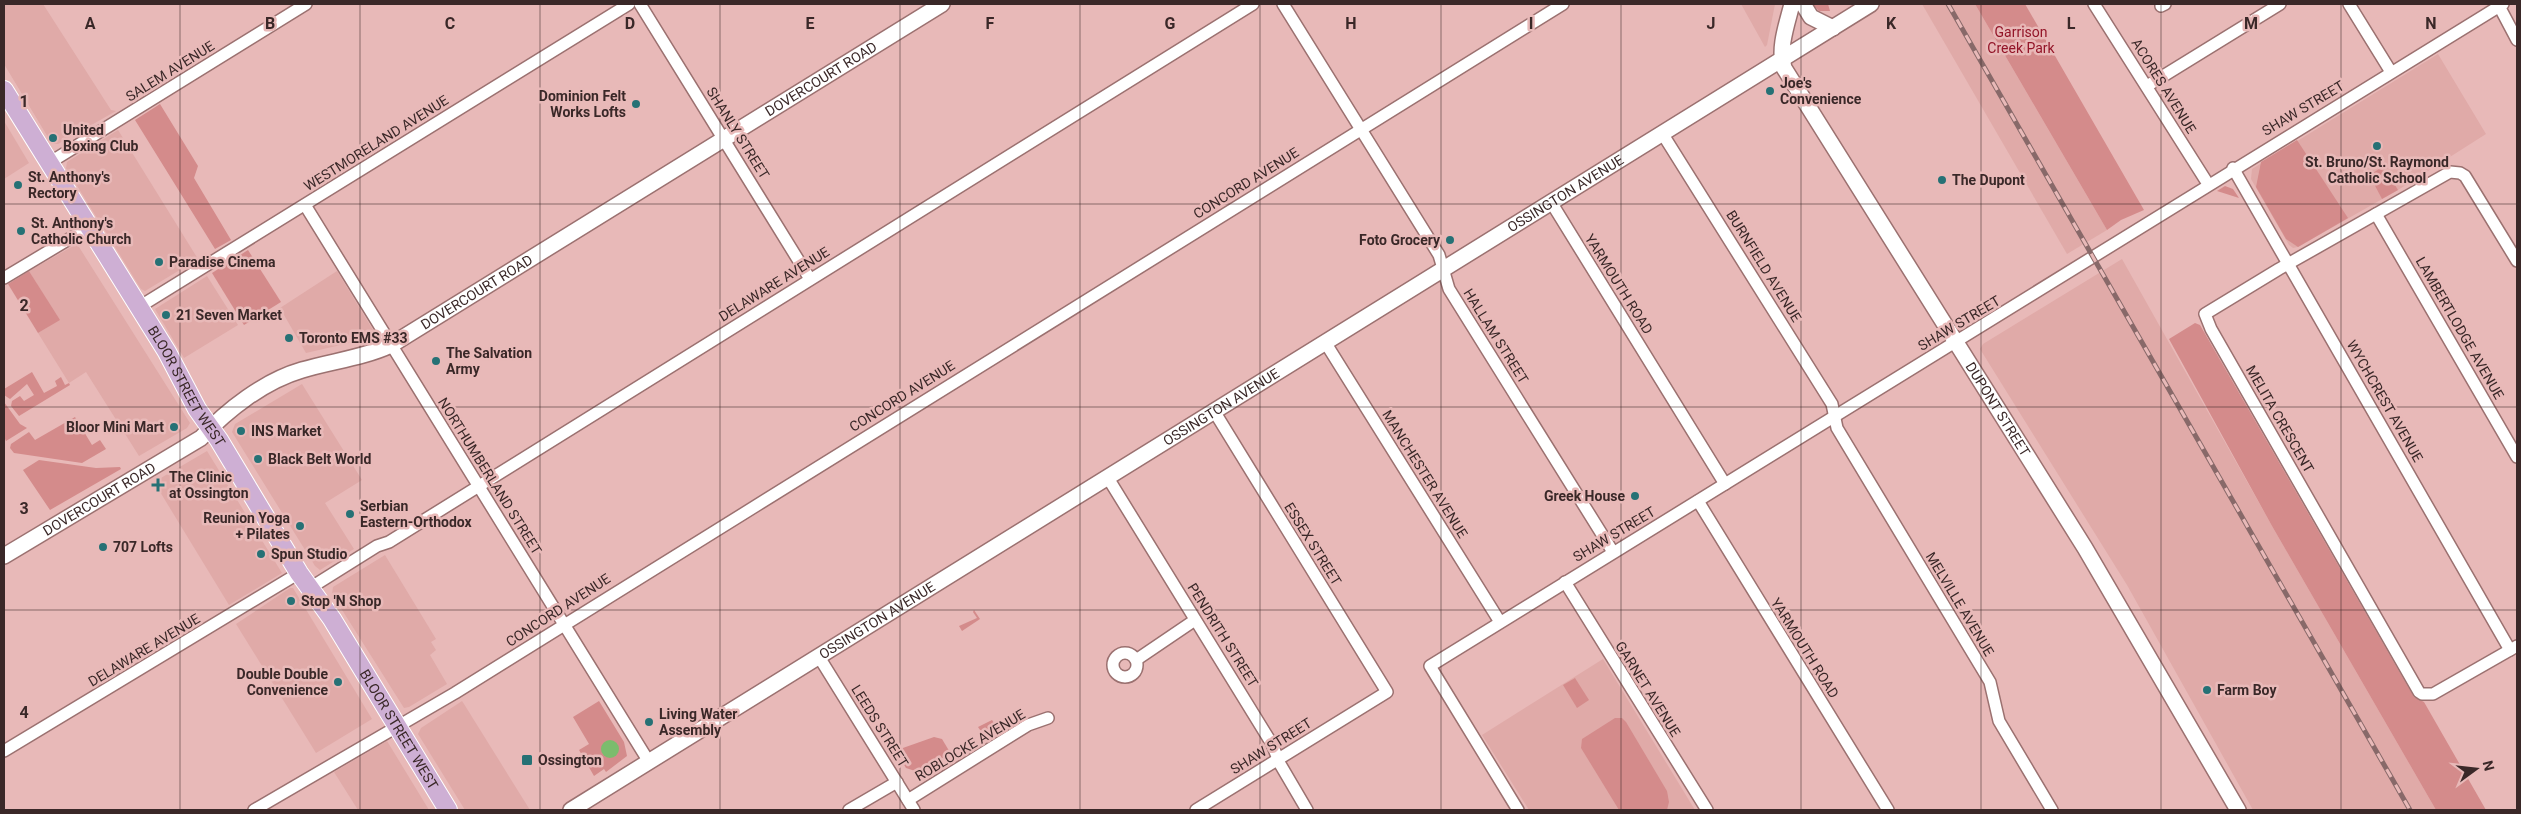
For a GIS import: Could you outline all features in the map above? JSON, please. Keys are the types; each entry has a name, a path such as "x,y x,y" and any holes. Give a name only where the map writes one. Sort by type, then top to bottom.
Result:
{"main road":[{"name":"BLOOR STREET WEST","path":"4,90 167,352 189,395 299,573 332,619 448,810"}],"street":[{"name":"SALEM AVENUE","path":"49,163 306,4"},
{"name":"WESTMORELAND AVENUE","path":"139,307 629,4"},
{"name":"SHANLY STREET","path":"640,4 810,279"},
{"name":"DOVERCOURT ROAD","path":"4,556 201,438 237,406 292,373 375,352 391,345 942,4"},
{"name":"DELAWARE AVENUE","path":"310,588 1253,4"},
{"name":"HALLAM STREET","path":"1283,4 1439,255 1449,289 1613,552"},
{"name":"CONCORD AVENUE","path":"254,810 398,726 564,625 1360,128 1563,4"},
{"path":"1782,59 1792,4"},
{"path":"1803,4 1811,17 1833,28"},
{"name":"OSSINGTON AVENUE","path":"571,810 1871,4"},
{"name":"ACORES AVENUE","path":"2094,4 2208,184"},
{"path":"2147,86 2280,4"},
{"path":"2349,4 2391,72"},
{"path":"2501,5 2517,40"},
{"name":"SHAW STREET","path":"1518,810 1430,666 1956,342 2233,168 2501,5"},
{"name":"DUPONT STREET","path":"1782,59 1784,68 1820,127 2085,548 2238,810"},
{"name":"BURNFIELD AVENUE","path":"1662,133 1832,404 1833,418"},
{"name":"WYCHCREST AVENUE","path":"2233,168 2514,648"},
{"name":"MELITA CRESCENT","path":"2514,648 2433,694 2422,694 2415,686 2206,320 2205,314 2211,308 2439,177 2456,172 2463,174 2468,180 2517,261"},
{"name":"YARMOUTH ROAD","path":"1551,202 1725,484"},
{"name":"NORTHUMBERLAND STREET","path":"305,206 649,762"},
{"name":"LAMBERTLODGE AVENUE","path":"2376,214 2517,457"},
{"path":"4,278 89,227"},
{"name":"MANCHESTER AVENUE","path":"1325,342 1500,622"},
{"name":"ESSEX STREET","path":"1214,411 1387,692"},
{"name":"MELVILLE AVENUE","path":"1833,418 1841,436 1990,682 1999,721 2052,810"},
{"name":"PENDRITH STREET","path":"1108,478 1272,744 1278,760 1307,810"},
{"name":"YARMOUTH ROAD","path":"1698,501 1888,810"},
{"name":"DELAWARE AVENUE","path":"4,751 299,573"},
{"name":"GARNET AVENUE","path":"1565,582 1707,810"},
{"path":"1136,660 1196,620"},
{"name":"LEEDS STREET","path":"819,657 914,810"},
{"name":"SHAW STREET","path":"1196,810 1387,692"},
{"name":"ROBLOCKE AVENUE","path":"908,800 1028,725 1048,718"},
{"path":"849,810 897,782"}],"shaded area":[{"path":"4,4 43,4 111,110 116,111 58,144 52,144 4,64"},
{"path":"1741,4 1775,4 1765,47"},
{"path":"1922,4 1975,4 2107,230 2067,254"},
{"name":"St. Bruno/St. Raymond Catholic School","path":"2438,54 2486,134 2398,190 2298,247 2293,248 2289,245 2251,179 2252,169"},
{"path":"4,121 29,163 4,179"},
{"path":"118,130 198,259 145,291 141,289 66,168 67,162"},
{"path":"75,245 79,247 190,423 187,428 139,456 86,372 69,383 38,333 59,320 29,271"},
{"path":"2122,259 2272,526 2436,810 2253,810 2127,585 1980,349 1983,344"},
{"path":"337,271 373,330 373,334 371,338 306,353 280,308"},
{"path":"207,276 238,325 184,358 155,309"},
{"path":"302,384 362,480 325,503 354,549 320,570 315,566 232,432 235,424"},
{"path":"207,451 282,573 229,605 154,482"},
{"path":"385,555 436,639 431,642 436,650 430,655 447,684 409,707 404,708 332,594 333,587"},
{"path":"290,588 293,588 372,719 316,753 236,624"},
{"path":"1603,659 1695,810 1529,810 1482,735"},
{"path":"462,701 530,810 465,810 418,734 421,728"},
{"path":"610,740 616,743 619,749 616,755 610,758 604,755 601,749 604,743"},
{"path":"387,741 429,810 358,810 334,772"}],"green space":[{"path":"1812,4 1828,4 1830,11 1819,11"},
{"name":"Garrison Creek Park","path":"1975,4 2025,4 2144,210 2121,220 2107,230"},
{"path":"160,104 198,166 194,178 231,240 215,249 135,120"},
{"path":"2297,140 2348,218 2298,247 2286,239 2256,187 2261,162"},
{"path":"2379,169 2387,172 2398,190 2382,199 2372,180 2373,173"},
{"path":"2225,186 2233,189 2239,198 2217,191"},
{"path":"248,250 281,302 244,325 212,273"},
{"path":"29,271 60,320 38,333 8,284"},
{"path":"2195,323 2200,325 2414,697 2424,702 2486,810 2436,810 2272,526 2169,339"},
{"path":"32,372 44,393 57,386 55,381 61,377 65,385 69,383 70,385 19,416 11,406 12,401 20,396 24,401 34,395 27,384 10,399 4,395 4,389"},
{"path":"4,402 20,424 27,428 6,441 4,437"},
{"path":"75,417 92,445 100,440 106,449 82,463 14,453 10,448 11,444 29,432 35,440"},
{"path":"39,460 96,468 120,467 121,469 50,510 23,470"},
{"path":"974,610 980,619 962,631 959,626 977,618 973,612"},
{"path":"1575,678 1589,700 1577,708 1563,685"},
{"path":"599,701 624,742 627,756 606,772 604,769 594,776 579,750 589,744 573,717"},
{"path":"1615,718 1622,718 1626,722 1667,791 1669,802 1667,810 1619,810 1581,748 1582,739"},
{"path":"992,720 998,729 985,737 978,727"},
{"path":"934,737 942,739 951,754 915,771 906,768 897,753 900,749"}],"railway":[{"path":"1948,4 2410,810"}],"place":[{"name":"Joe's Convenience","path":"1770,91"},
{"name":"Dominion Felt Works Lofts","path":"636,104"},
{"name":"United Boxing Club","path":"53,138"},
{"name":"St. Bruno/St. Raymond Catholic School","path":"2377,146"},
{"name":"The Dupont","path":"1942,180"},
{"name":"St. Anthony's Rectory","path":"18,185"},
{"name":"St. Anthony's Catholic Church","path":"21,231"},
{"name":"Foto Grocery","path":"1450,240"},
{"name":"Paradise Cinema","path":"159,262"},
{"name":"21 Seven Market","path":"166,315"},
{"name":"Toronto EMS #33","path":"289,338"},
{"name":"The Salvation Army","path":"436,361"},
{"name":"Bloor Mini Mart","path":"174,427"},
{"name":"INS Market","path":"241,431"},
{"name":"Black Belt World","path":"258,459"},
{"name":"The Clinic at Ossington","path":"158,485"},
{"name":"Greek House","path":"1635,496"},
{"name":"Serbian Eastern-Orthodox","path":"350,514"},
{"name":"Reunion Yoga + Pilates","path":"300,526"},
{"name":"707 Lofts","path":"103,547"},
{"name":"Spun Studio","path":"261,554"},
{"name":"Stop 'N Shop","path":"291,601"},
{"name":"Double Double Convenience","path":"338,682"},
{"name":"Farm Boy","path":"2207,690"},
{"name":"Living Water Assembly","path":"649,722"},
{"name":"Ossington","path":"527,760"}]}
